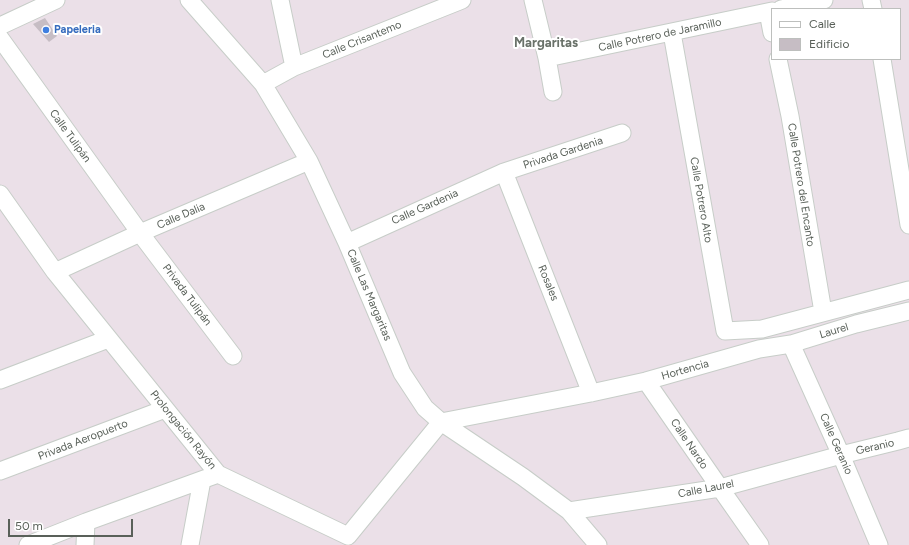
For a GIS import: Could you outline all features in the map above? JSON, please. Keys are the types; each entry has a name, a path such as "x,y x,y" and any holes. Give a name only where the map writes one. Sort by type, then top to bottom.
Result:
{"street":[{"path":"0,26 56,0"},
{"name":"Calle Las Margaritas","path":"189,0 263,84 309,161 347,243 402,373 425,408 441,422 523,477 569,511 598,545"},
{"path":"280,0 294,67"},
{"name":"Calle Crisantemo","path":"263,84 294,67 462,0"},
{"path":"533,0 547,58 553,92"},
{"name":"Calle Potrero de Jaramillo","path":"788,8 824,0"},
{"name":"Calle Potrero de Jaramillo","path":"547,58 771,12"},
{"name":"Calle Potrero Alto","path":"672,33 725,331 762,329"},
{"name":"Calle Tulipán","path":"0,38 140,233"},
{"name":"Calle Potrero del Encanto","path":"778,60 790,116 823,312"},
{"path":"882,60 909,225"},
{"name":"Privada Gardenia","path":"504,172 622,133"},
{"name":"Calle Dalia","path":"55,272 140,233 309,161"},
{"name":"Calle Gardenia","path":"347,243 504,172"},
{"name":"Rosales","path":"504,172 592,394"},
{"name":"Prolongación Rayón","path":"0,194 55,272 218,474 348,536 441,422"},
{"name":"Privada Tulipán","path":"140,233 233,356"},
{"path":"759,349 762,329 909,290"},
{"name":"Laurel","path":"759,349 791,344 856,324 909,311"},
{"path":"0,380 108,339"},
{"name":"Calle Geranio","path":"791,344 841,455 879,545"},
{"name":"Hortencia","path":"441,422 592,394 646,381 759,349"},
{"name":"Calle Nardo","path":"646,381 760,545"},
{"name":"Privada Aeropuerto","path":"0,471 165,409"},
{"name":"Geranio","path":"841,455 909,438"},
{"name":"Calle Laurel","path":"569,511 720,488 841,455"},
{"path":"28,545 86,522 218,474"},
{"path":"190,545 202,480"},
{"path":"86,522 86,545"}],"building":[{"name":"Papeleria","path":"45,18 57,36 49,42 33,24"}],"place":[{"name":"Papeleria","path":"46,30"}],"district":[{"name":"Margaritas","path":"546,43"}]}
